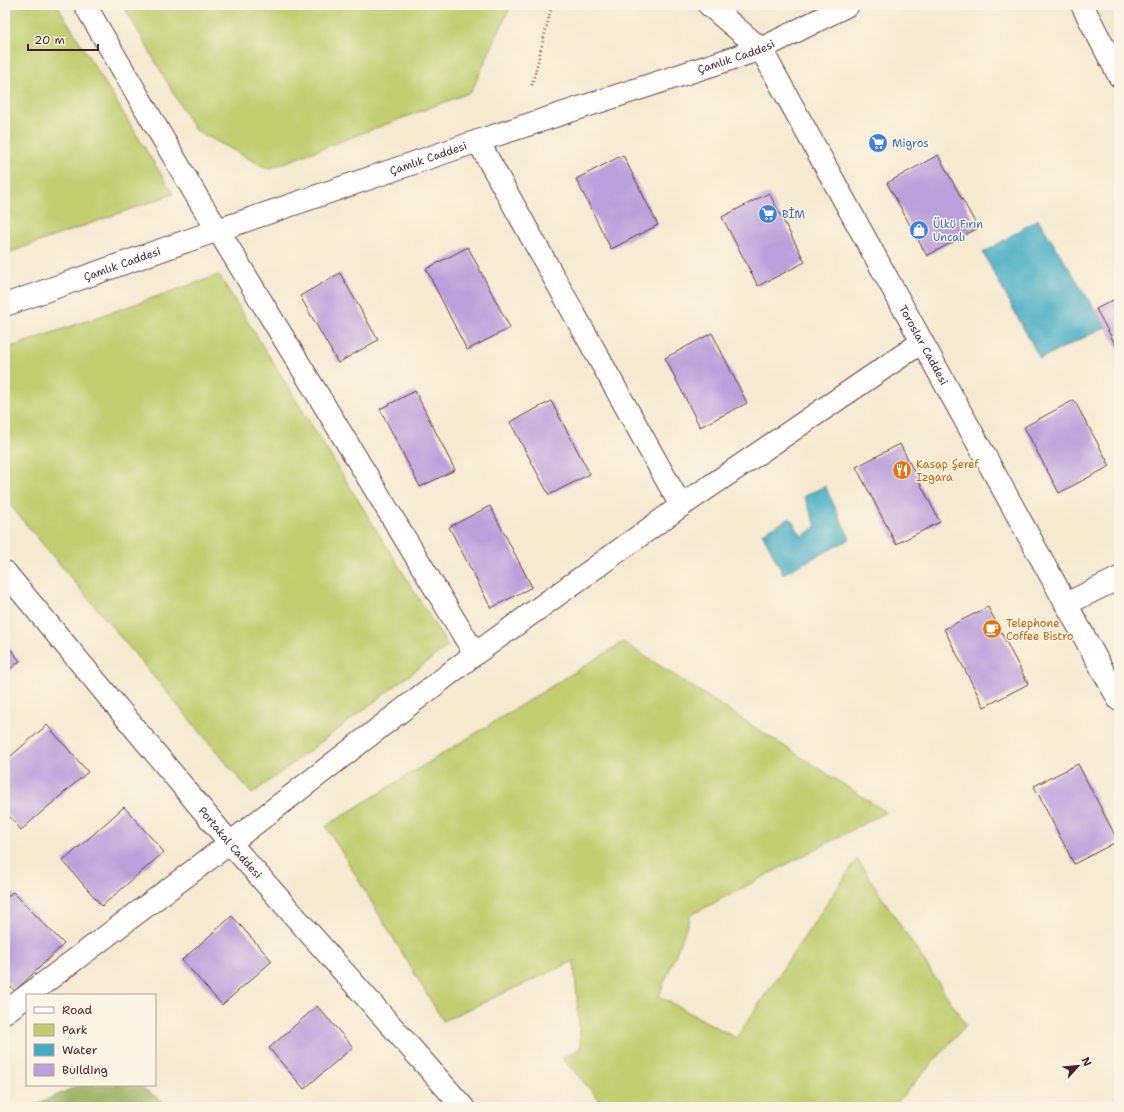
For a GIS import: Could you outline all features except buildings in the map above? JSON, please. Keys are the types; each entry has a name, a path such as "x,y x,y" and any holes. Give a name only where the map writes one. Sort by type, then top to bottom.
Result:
{"street":[{"path":"85,5 200,202 475,654"},
{"name":"Toroslar Caddesi","path":"710,5 761,49 1119,700"},
{"name":"Çamlık Caddesi","path":"5,305 478,141 761,49 848,5"},
{"path":"1082,5 1119,76"},
{"path":"478,141 681,506"},
{"path":"28,994 230,843 475,654 681,506 922,342"},
{"name":"Portakal Caddesi","path":"5,572 230,843 463,1107"},
{"path":"1066,604 1119,578"},
{"path":"5,1012 26,996"}],"path":[{"path":"532,85 552,5"}],"green space":[{"path":"5,5 57,5 173,194 5,254"},
{"path":"123,5 511,5 471,92 268,169 194,129"},
{"path":"219,275 448,646 252,794 5,499 5,349"},
{"path":"623,642 886,812 691,915 659,996 736,1038 857,859 966,1025 893,1107 606,1107 562,1058 581,1048 574,961 443,1021 326,826"},
{"path":"77,1086 140,1086 171,1107 31,1107"}],"water":[{"path":"1038,219 1106,327 1040,359 983,253"},
{"path":"825,486 850,539 783,574 762,533 790,518 802,536 816,527 804,496"}],"place":[{"name":"Migros","path":"878,143"},
{"name":"BİM","path":"768,214"},
{"name":"Ülkü Fırın Uncalı","path":"919,230"},
{"name":"Kasap Şeref Izgara","path":"902,470"},
{"name":"Telephone Coffee Bistro","path":"992,629"}]}
